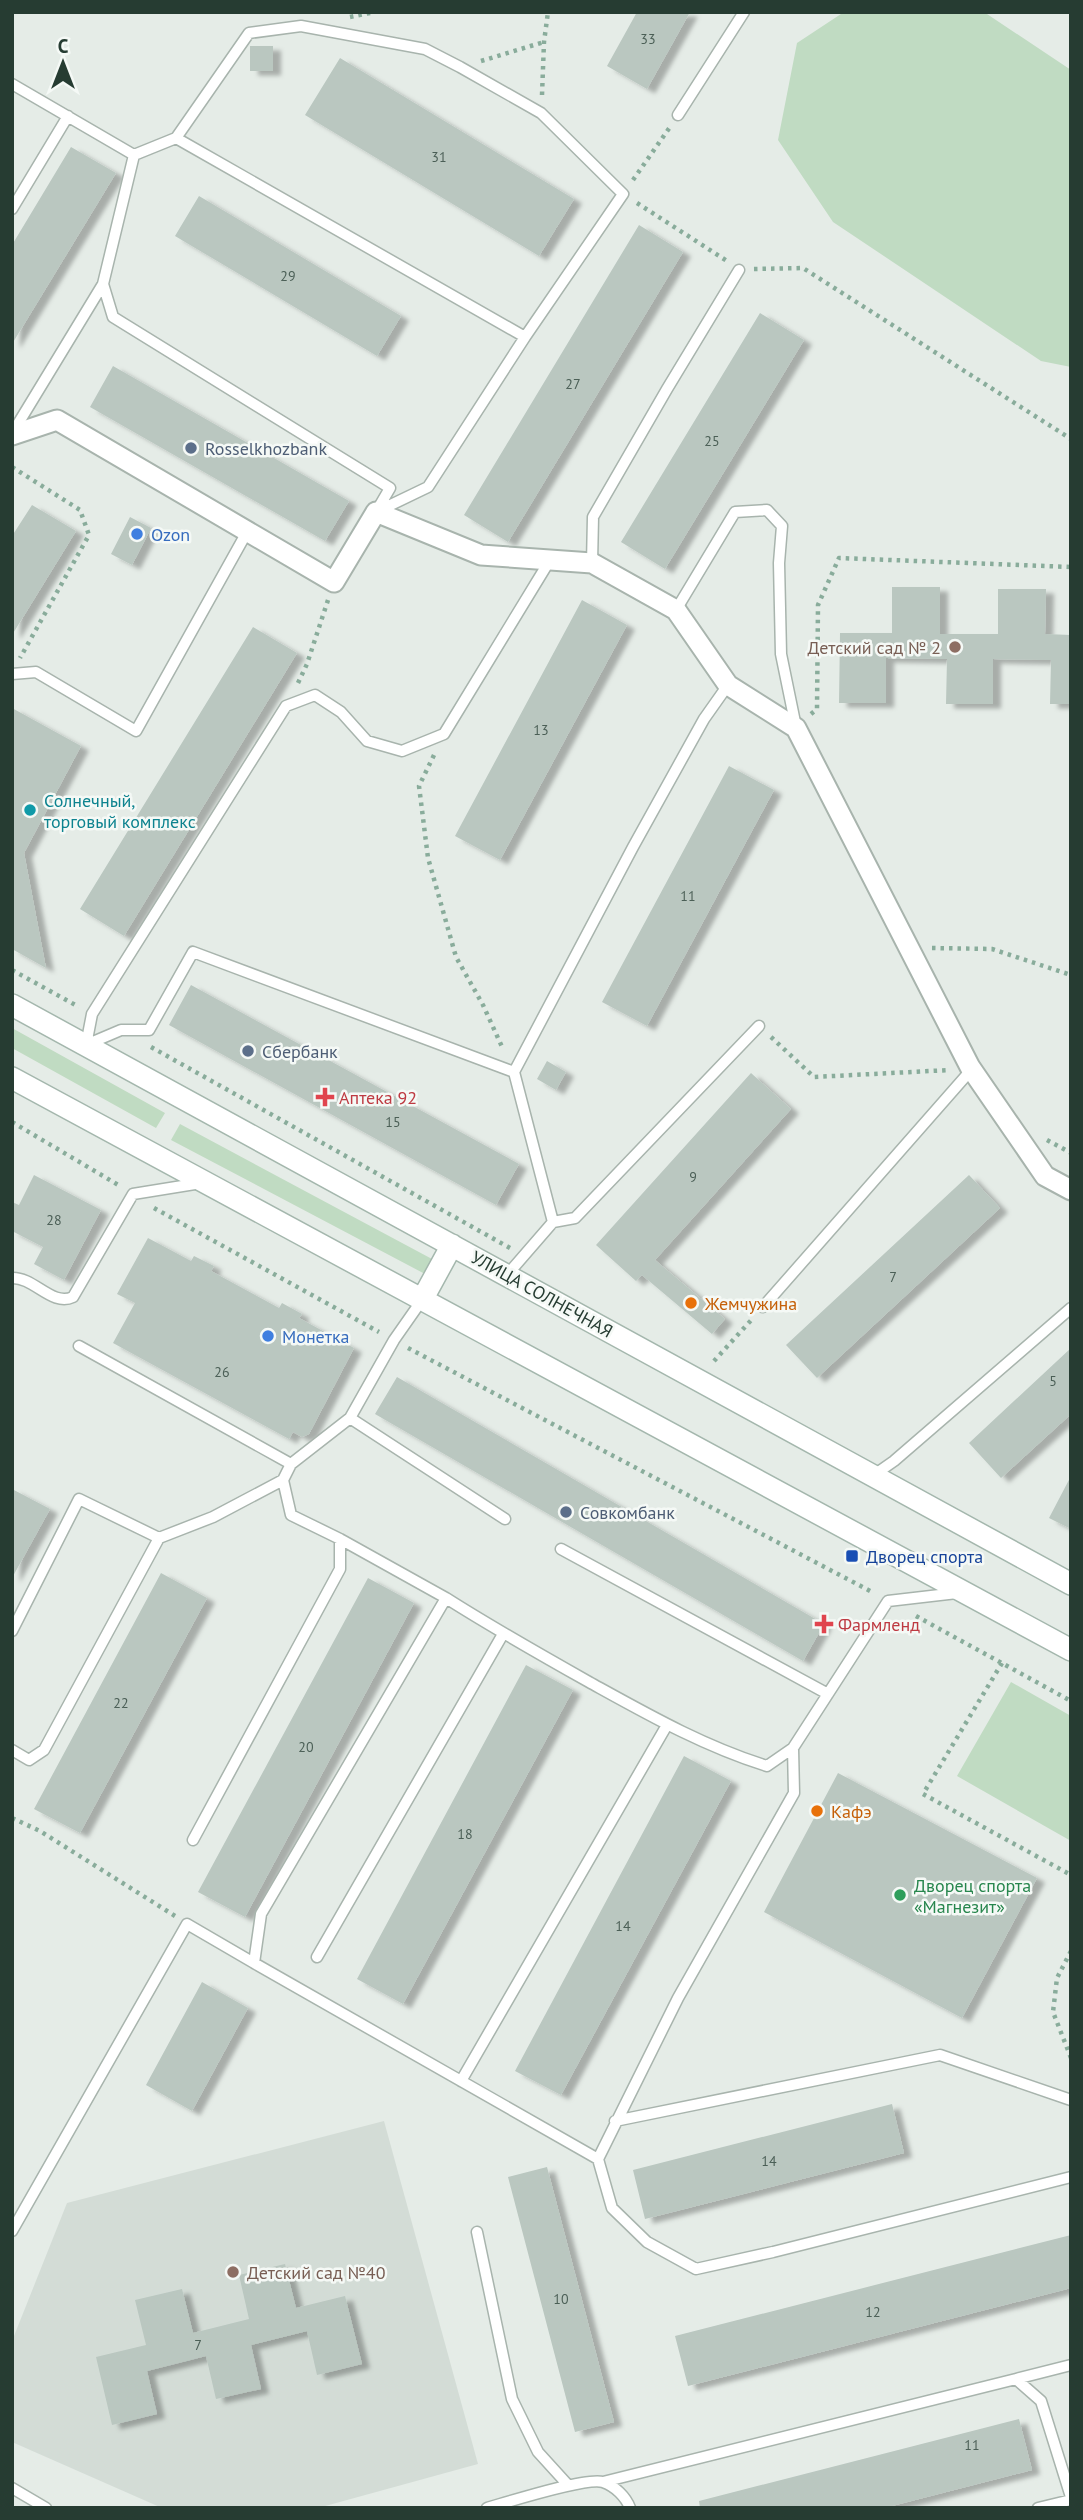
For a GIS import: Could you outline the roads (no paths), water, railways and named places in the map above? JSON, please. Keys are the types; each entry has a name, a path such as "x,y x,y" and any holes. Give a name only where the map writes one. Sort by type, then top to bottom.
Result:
{"main road":[{"name":"УЛИЦА СОЛНЕЧНАЯ","path":"12,1005 1071,1584"},
{"path":"12,1078 1071,1650"},
{"path":"422,1300 452,1245"}],"street":[{"path":"12,434 57,420 334,582 376,512 481,555 592,563 676,610 728,685 796,728 972,1068 1045,1176 1071,1189"}],"lane":[{"path":"678,114 744,12"},
{"path":"134,155 176,138 249,33 301,26 425,49 460,67 541,113 624,194 525,337 428,487 376,512"},
{"path":"12,84 134,155"},
{"path":"12,209 68,116"},
{"path":"176,138 525,337"},
{"path":"12,434 103,284 134,155"},
{"path":"592,563 593,517 739,270"},
{"path":"103,284 113,317 390,488 376,512"},
{"path":"676,610 735,512 767,510 782,526 779,563 780,654 796,728"},
{"path":"12,674 36,672 136,731 247,532"},
{"path":"86,1045 92,1014 286,706 315,695 341,712 368,741 402,751 444,734 550,560"},
{"path":"553,1222 514,1072 633,847 704,719 728,685"},
{"path":"86,1045 121,1030 149,1030 193,952 514,1072"},
{"path":"507,1275 553,1222 575,1218 759,1026"},
{"path":"763,1307 972,1068"},
{"path":"12,1278 29,1283 61,1299 73,1297 133,1194 205,1182"},
{"path":"12,1750 29,1760 44,1750 159,1538 213,1517 283,1480 291,1464 350,1418 394,1340 422,1300"},
{"path":"872,1475 894,1461 1071,1308"},
{"path":"79,1346 291,1464"},
{"path":"350,1418 505,1519"},
{"path":"283,1480 292,1515 446,1598 503,1634 667,1725 728,1754 767,1766 793,1748 888,1601 965,1592"},
{"path":"12,1631 79,1499 159,1538"},
{"path":"192,1839 340,1569 340,1539"},
{"path":"561,1549 828,1694"},
{"path":"254,1963 261,1914 446,1598"},
{"path":"317,1957 503,1634"},
{"path":"461,2081 667,1725"},
{"path":"793,1748 794,1793 678,1998 598,2159 612,2208 647,2242 696,2269 1071,2177"},
{"path":"12,2231 187,1924 598,2159"},
{"path":"615,2121 940,2054 1071,2099"},
{"path":"477,2232 512,2399 538,2452 568,2486"},
{"path":"486,2508 568,2486 603,2482 1071,2365"},
{"path":"1016,2379 1041,2401 1071,2498 1038,2508"},
{"path":"603,2482 626,2498 630,2508"},
{"path":"12,2488 46,2508"}],"place":[{"name":"Rosselkhozbank","path":"191,448"},
{"name":"Ozon","path":"137,534"},
{"name":"Детский сад № 2","path":"955,647"},
{"name":"Солнечный, торговый комплекс","path":"30,810"},
{"name":"Сбербанк","path":"248,1051"},
{"name":"Аптека 92","path":"325,1097"},
{"name":"Жемчужина","path":"691,1303"},
{"name":"Монетка","path":"268,1336"},
{"name":"Совкомбанк","path":"566,1512"},
{"name":"Дворец спорта","path":"852,1556"},
{"name":"Фармленд","path":"824,1624"},
{"name":"Кафэ","path":"817,1811"},
{"name":"Дворец спорта «Магнезит»","path":"900,1895"},
{"name":"Детский сад №40","path":"233,2272"}]}
